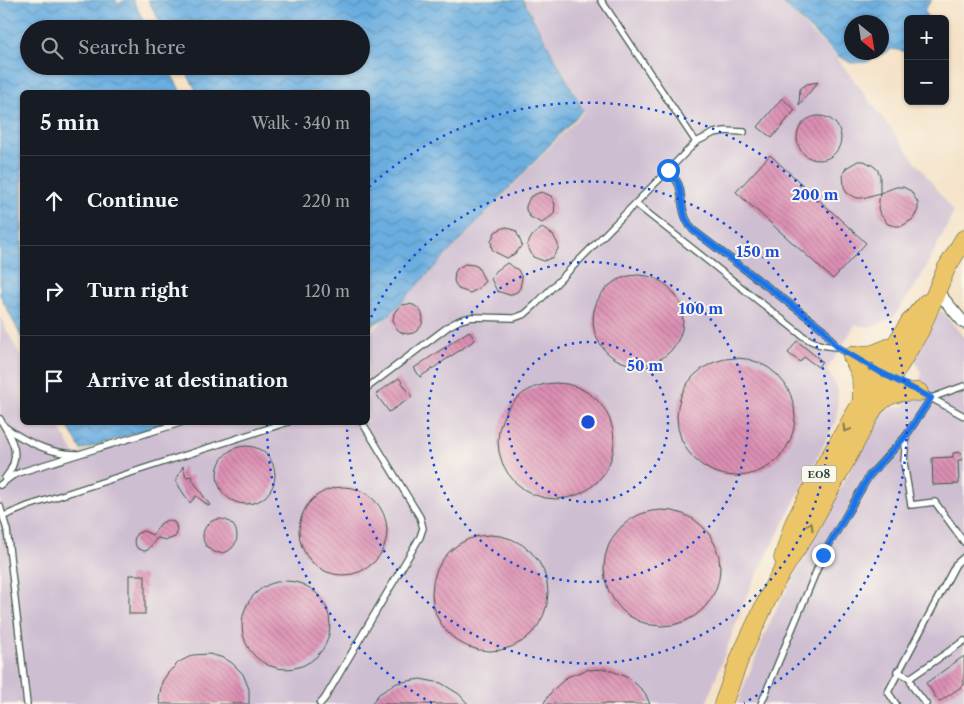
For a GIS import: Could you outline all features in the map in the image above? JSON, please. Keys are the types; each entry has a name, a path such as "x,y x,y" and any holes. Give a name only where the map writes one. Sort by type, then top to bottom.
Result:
{"main road":[{"name":"ΕΟ8","path":"723,704 741,655 775,583 794,523 818,477 868,405 901,349 920,331 946,270 964,239"},
{"path":"844,351 873,354 901,349 907,373 912,383 925,395"},
{"path":"844,351 861,375 868,405 894,393 906,391 925,395"}],"street":[{"path":"937,291 964,323"}],"lane":[{"path":"601,0 696,142"},
{"path":"370,385 449,326 460,320 472,317 514,318 525,314 696,142 714,133 725,131 744,132"},
{"path":"668,170 681,189 683,212 693,230 823,329 844,351"},
{"path":"636,204 803,336 819,345 844,351 964,416"},
{"path":"925,395 964,386"},
{"path":"761,704 823,555 869,476 906,436 925,395"},
{"path":"0,419 15,452 15,461 12,469 0,484"},
{"path":"0,484 21,472 173,425"},
{"path":"4,516 28,506 279,425"},
{"path":"320,704 420,537 423,528 420,517 364,425"},
{"path":"5,427 20,438 39,446 70,454 86,453"},
{"path":"906,436 904,463 911,505 935,502 964,542"},
{"path":"0,506 7,530 27,704"},
{"path":"896,704 888,692 897,671 956,564 964,557"},
{"path":"910,678 964,641"},
{"path":"897,671 910,678 912,686 926,704"}],"shaded area":[{"path":"524,0 779,0 837,58 954,212 920,279 893,318 872,327 855,325 827,370 838,389 837,419 748,592 706,704 0,704 0,317 20,355 20,425 58,425 75,455 169,425 370,425 370,334 584,112"},
{"path":"941,310 964,338 964,704 737,704 769,624 883,408 904,406 922,375 914,359"}],"water":[{"path":"0,0 116,0 118,4 125,0 133,0 143,20 20,20 20,75 172,75 180,90 20,90 20,334 0,295"},
{"path":"148,0 523,0 583,110 388,316 370,327 370,90 196,90 188,75 370,75 370,20 159,20"},
{"path":"780,0 932,0 924,10 926,15 904,15 904,51 892,49 889,51 889,15 844,15 844,59 838,56"},
{"path":"845,60 871,60 867,62 851,63"},
{"path":"67,425 161,425 81,450"}],"building":[{"path":"818,82 799,105 800,89 807,84"},
{"path":"782,98 795,110 772,138 758,127"},
{"path":"819,116 831,120 837,126 841,138 837,150 831,156 819,160 807,156 801,150 797,138 801,126 807,120"},
{"path":"770,155 866,243 833,279 736,192"},
{"path":"858,161 864,161 877,169 880,175 880,193 857,198 847,193 844,187 843,174 846,168"},
{"path":"896,187 903,187 911,191 918,203 918,210 913,219 902,226 888,224 878,208 880,193"},
{"path":"542,192 551,196 555,204 554,214 542,223 530,217 526,206 530,197"},
{"path":"507,227 516,231 522,245 516,253 507,258 492,249 491,241 495,232"},
{"path":"542,228 553,235 558,244 558,249 553,257 544,261 533,257 527,245 532,236"},
{"path":"507,263 518,270 522,278 517,292 509,295 497,291 491,279 496,271"},
{"path":"465,264 478,267 485,281 478,289 470,293 458,289 454,281 455,272"},
{"path":"638,275 647,276 663,283 675,295 682,311 682,329 675,345 663,357 647,364 638,365 629,364 613,357 601,345 594,329 593,320 594,311 601,295 613,283 629,276"},
{"path":"408,304 418,309 423,319 418,329 408,334 398,329 393,319 398,309"},
{"path":"469,331 475,340 420,377 414,368"},
{"path":"797,341 822,361 818,367 804,357 800,362 788,353"},
{"path":"736,358 759,362 778,375 791,394 795,417 791,440 778,459 759,472 736,476 713,472 694,459 681,440 677,417 681,394 694,375 713,362"},
{"path":"399,378 412,397 389,412 376,394"},
{"path":"556,383 578,387 588,392 597,400 605,409 610,419 614,441 610,463 605,473 597,482 588,490 578,495 556,499 534,495 524,490 515,482 507,473 502,463 498,441 502,419 507,409 515,400 524,392 534,387"},
{"path":"240,446 252,446 267,454 275,469 275,481 267,496 252,504 240,504 225,496 217,481 217,469 225,454"},
{"path":"961,452 962,460 958,460 959,484 933,485 932,458 953,457 953,453"},
{"path":"183,466 186,477 192,476 193,481 209,506 196,496 190,503 180,488 176,481"},
{"path":"343,487 360,490 368,494 380,506 384,514 387,531 384,548 380,556 368,568 360,572 343,575 326,572 318,568 306,556 302,548 299,531 302,514 306,506 318,494 326,490"},
{"path":"662,510 684,514 703,527 716,546 720,568 716,590 703,609 684,622 662,626 640,622 621,609 608,590 604,568 608,546 621,527 640,514"},
{"path":"220,519 232,524 237,536 232,548 220,553 208,548 203,536 208,524"},
{"path":"167,520 174,522 176,525 177,533 175,537 167,540 157,538 148,550 144,551 137,548 134,541 136,534 143,531 153,535 160,524"},
{"path":"490,535 512,540 531,552 543,571 548,593 543,615 531,634 512,646 490,651 468,646 449,634 437,615 432,593 437,571 449,552 468,540"},
{"path":"129,575 145,575 145,614 129,614"},
{"path":"277,581 295,581 311,588 323,600 330,616 330,634 323,650 311,662 295,669 277,669 261,662 249,650 242,634 242,616 249,600 261,588"},
{"path":"209,654 224,658 243,674 249,689 249,704 160,704 159,698 162,682 168,673 179,662 193,655"},
{"path":"964,656 964,685 939,702 926,683"},
{"path":"607,669 631,679 645,693 650,704 543,704 552,691 567,677 586,670"},
{"path":"420,679 441,683 459,694 468,704 371,704 379,694 397,683"}],"route":[{"path":"668,170 681,189 683,212 693,230 823,329 837,347 931,398 906,436 869,476 823,555"}]}
